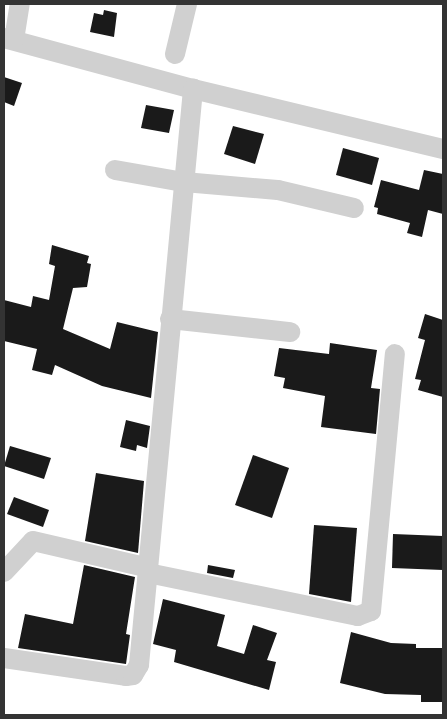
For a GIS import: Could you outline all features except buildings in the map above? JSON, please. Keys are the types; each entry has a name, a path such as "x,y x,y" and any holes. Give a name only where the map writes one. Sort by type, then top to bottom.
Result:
{"street":[{"path":"20,4 9,39 193,89 443,149"},
{"path":"175,54 187,4"},
{"path":"4,658 133,675 139,665 193,89"},
{"path":"115,170 184,182 278,190 354,208"},
{"path":"170,319 290,332"},
{"path":"4,572 33,541 147,570 358,616 371,612 395,354"}]}
